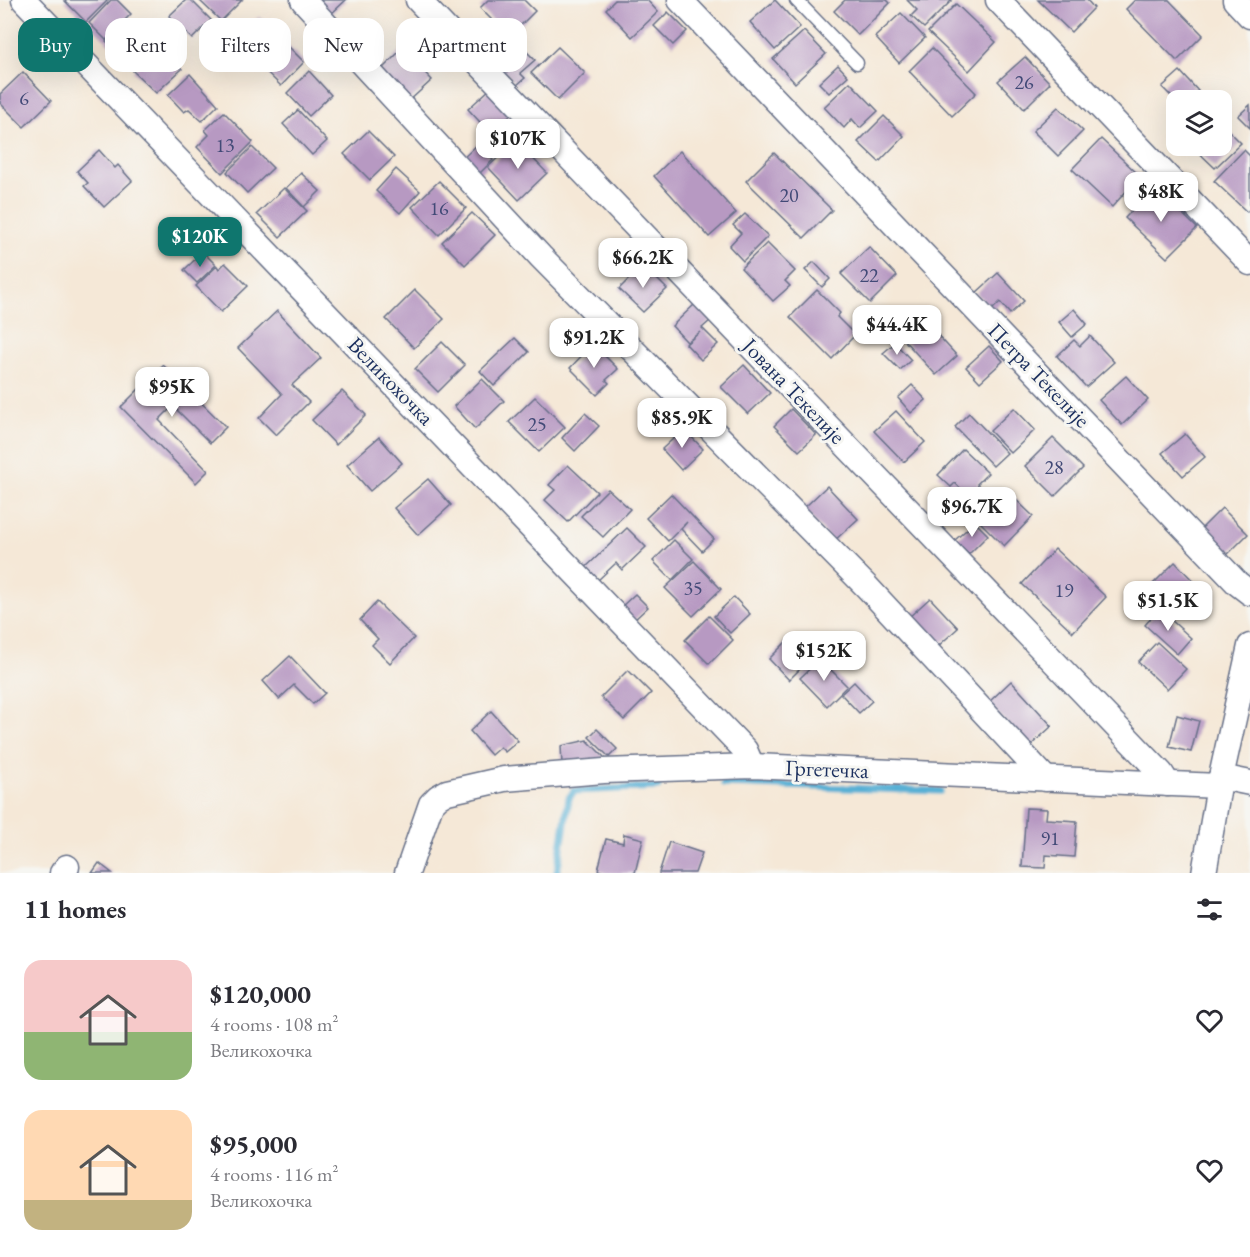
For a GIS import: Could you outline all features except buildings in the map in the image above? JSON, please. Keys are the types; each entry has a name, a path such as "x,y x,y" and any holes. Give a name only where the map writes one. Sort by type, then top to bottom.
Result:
{"street":[{"name":"Великохочка","path":"24,0 745,750 753,766"},
{"path":"303,0 541,256 858,578 1046,779"},
{"name":"Јована Текелије","path":"418,0 1161,773 1168,784"},
{"name":"Петра Текелије","path":"680,0 1228,575 1250,593"},
{"path":"998,0 1250,263"},
{"path":"1235,0 1250,16"},
{"path":"1204,873 1220,781 1250,646"},
{"name":"Гргетечка","path":"406,873 431,804 438,796 504,779 604,771 753,766 1168,784 1220,781 1250,783"}],"lane":[{"path":"796,0 857,63"}],"waterway":[{"path":"724,784 940,791"},
{"path":"557,873 569,798 574,791 658,787"}]}
